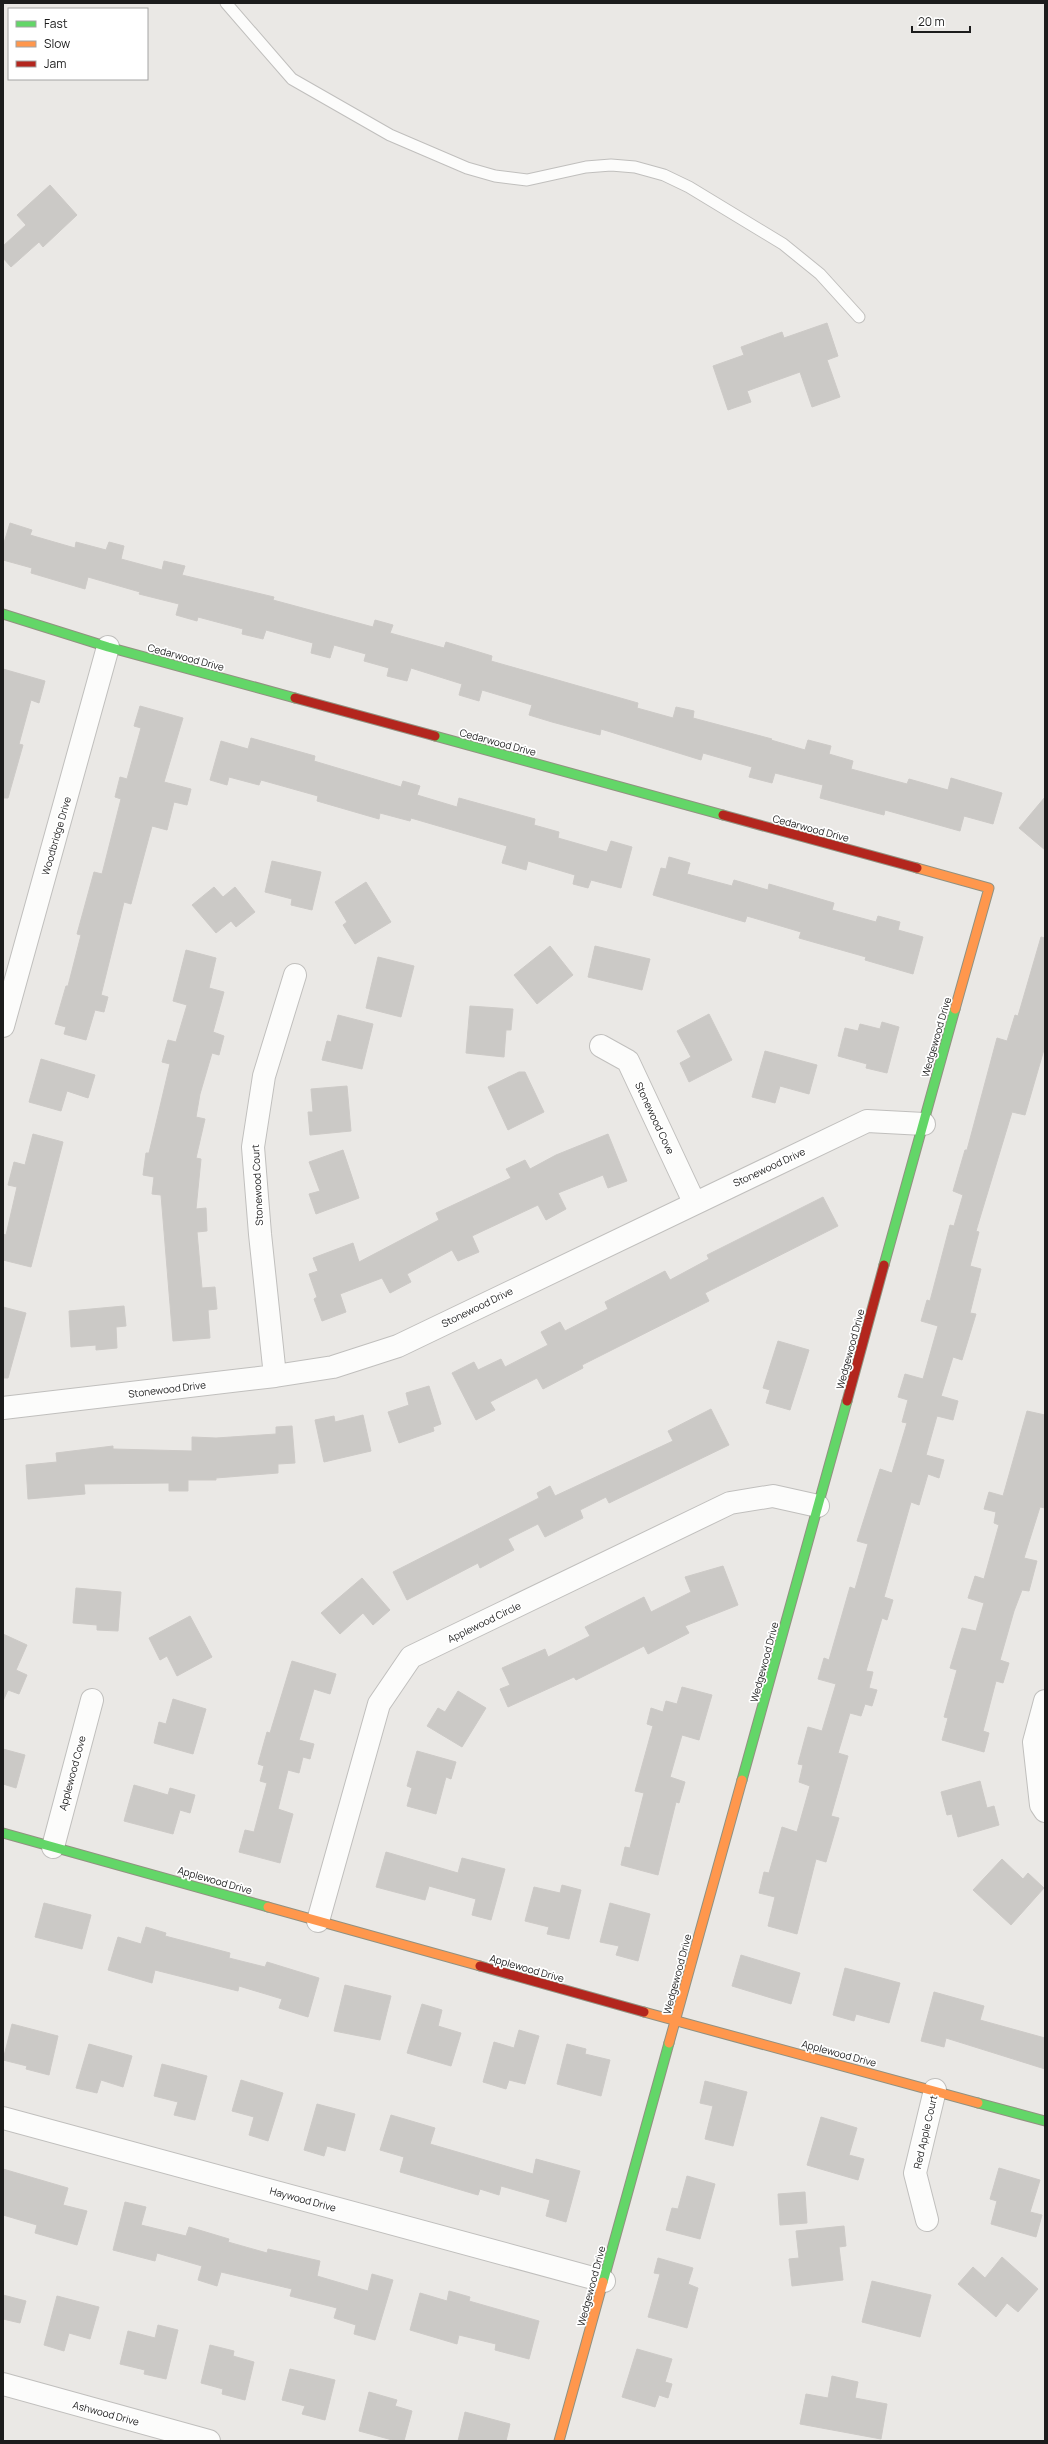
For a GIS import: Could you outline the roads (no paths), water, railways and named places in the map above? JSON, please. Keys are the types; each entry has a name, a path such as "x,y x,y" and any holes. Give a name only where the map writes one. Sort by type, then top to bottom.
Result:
{"street":[{"name":"Cedarwood Drive","path":"3,614 108,647 989,888"},
{"name":"Woodbridge Drive","path":"3,1026 108,647"},
{"name":"Wedgewood Drive","path":"559,2441 989,888"},
{"name":"Stonewood Court","path":"276,1376 260,1234 254,1147 264,1076 295,975"},
{"name":"Stonewood Cove","path":"601,1046 628,1061 694,1202"},
{"name":"Stonewood Drive","path":"3,1408 276,1376 333,1367 398,1346 694,1202 867,1121 924,1124"},
{"name":"Applewood Circle","path":"318,1921 379,1704 411,1657 730,1502 772,1496 818,1506"},
{"name":"Applewood Cove","path":"52,1846 92,1700"},
{"path":"1045,1701 1034,1742 1041,1805 1045,1811"},
{"name":"Applewood Drive","path":"3,1833 676,2021 1045,2121"},
{"name":"Red Apple Court","path":"927,2220 915,2173 935,2090"},
{"name":"Haywood Drive","path":"3,2118 604,2281"},
{"name":"Ashwood Drive","path":"3,2384 209,2441"}],"lane":[{"path":"226,3 292,79 390,135 467,168 495,176 527,180 586,167 611,165 635,167 664,175 689,187 783,244 820,274 859,317"}]}
